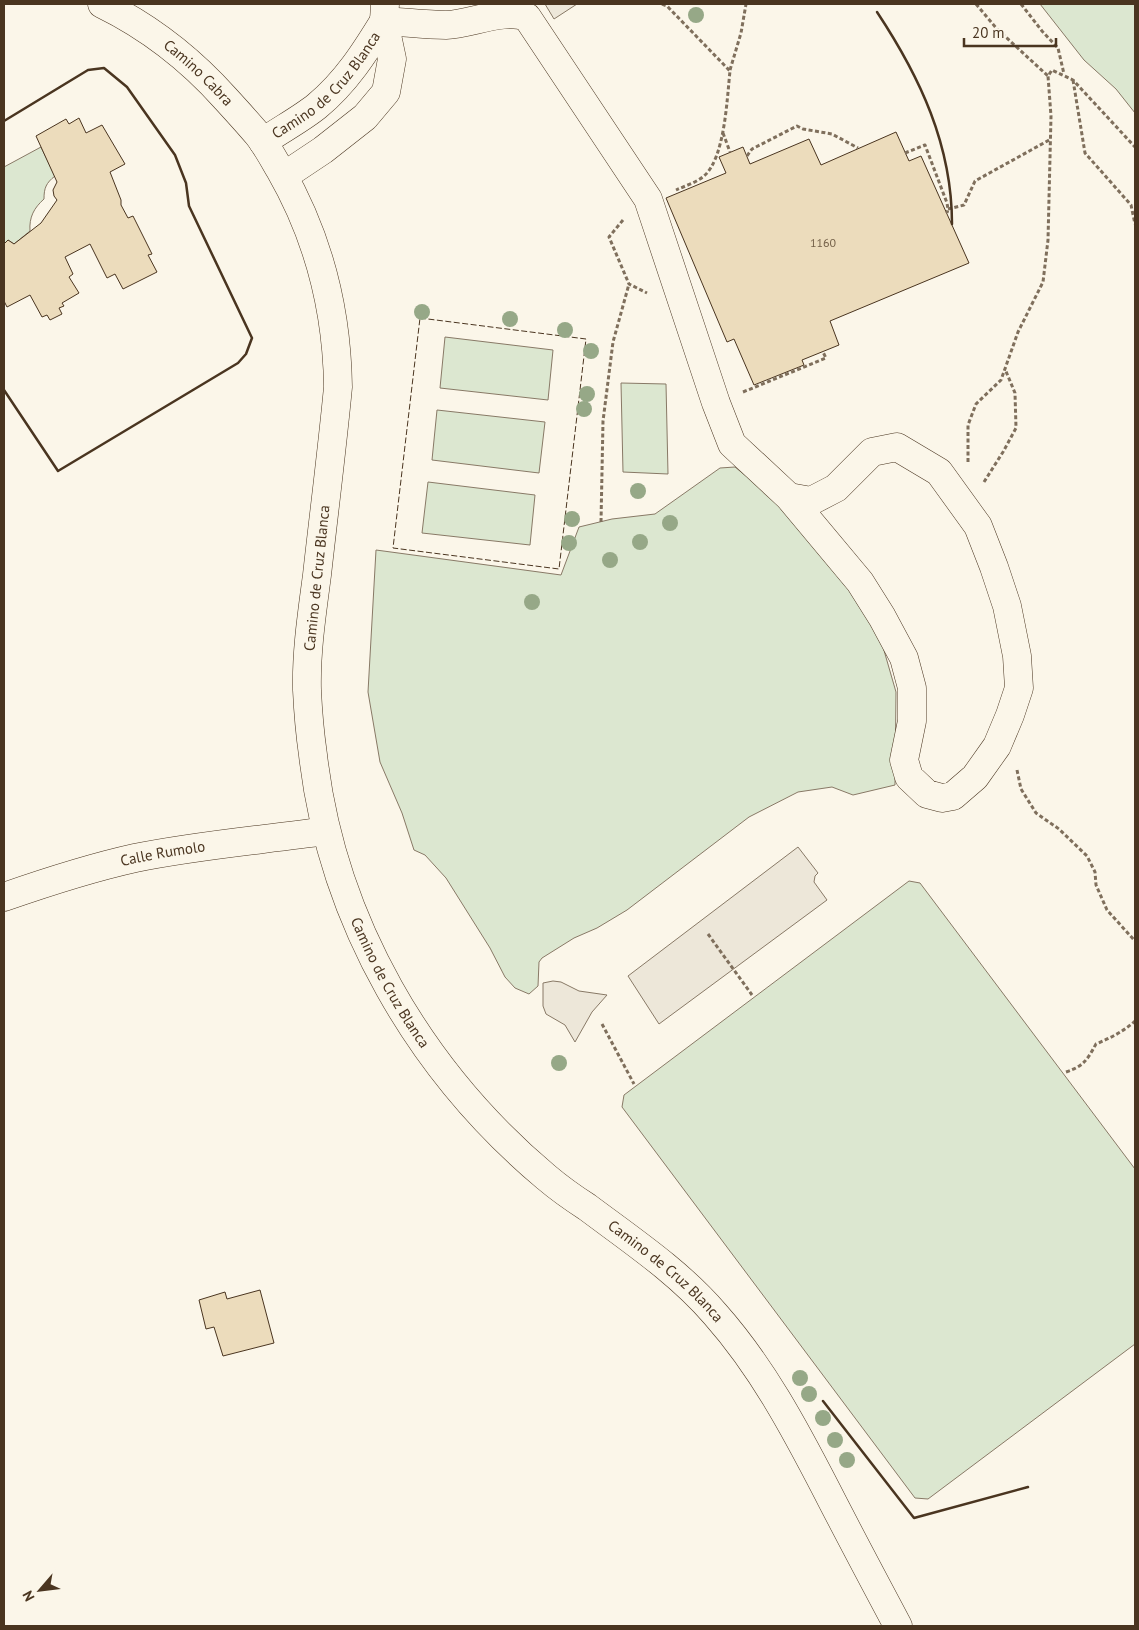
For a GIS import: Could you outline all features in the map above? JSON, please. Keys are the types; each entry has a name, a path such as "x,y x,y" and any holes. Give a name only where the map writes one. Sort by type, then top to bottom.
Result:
{"street":[{"name":"Camino Cabra","path":"102,4 130,18 177,51 212,85 274,160"},
{"path":"384,12 447,25 499,10 527,17 648,198 716,403 732,444 789,497 860,582 882,617 904,658 912,688 912,721 904,760 909,777 927,794 942,798 953,796 975,777 997,746 1019,688 1017,656 1007,606 978,526 939,472 897,447 872,452 836,488 811,501 789,497"},
{"name":"Camino de Cruz Blanca","path":"274,160 322,150 365,117 386,92 392,58 384,12"},
{"name":"Camino de Cruz Blanca","path":"274,160 317,106 340,84 362,56 384,12"},
{"name":"Camino de Cruz Blanca","path":"274,160 297,200 322,267 333,320 337,355 338,387 310,635 307,688 313,758 326,831 348,904 391,995 421,1041 453,1083 498,1134 547,1179 625,1235 678,1277 714,1313 773,1393 801,1441 898,1626"},
{"name":"Calle Rumolo","path":"4,897 60,877 133,859 193,848 326,831"}],"path":[{"path":"662,4 667,6 730,71"},
{"path":"672,192 704,176 715,159 722,142 730,71 741,33 746,4"},
{"path":"976,4 996,29 1048,76"},
{"path":"1021,4 1058,48 1064,75"},
{"path":"968,468 968,425 973,411 976,404 1001,380 1018,332 1043,282 1048,240 1052,116 1048,76 1052,70 1073,80 1135,147"},
{"path":"1073,80 1085,152 1131,205 1135,224"},
{"path":"747,156 752,150 796,126 832,134 858,148"},
{"path":"722,133 730,152"},
{"path":"905,153 925,145 938,178 947,211 964,205 975,181 1051,139"},
{"path":"601,522 603,421 612,342 629,284 609,237 626,217"},
{"path":"629,284 649,293 667,255"},
{"path":"748,390 826,358 823,352"},
{"path":"982,485 1004,452 1016,428 1015,393 1005,369"},
{"path":"1015,762 1022,789 1036,813 1059,829 1087,856 1096,872 1096,884 1107,910 1135,941"},
{"path":"708,934 752,995"},
{"path":"1066,1072 1080,1067 1096,1044 1127,1029 1135,1021"},
{"path":"602,1024 634,1084"}],"green space":[{"path":"1040,4 1135,4 1135,113 1116,89 1084,60"},
{"path":"41,147 55,176 48,183 44,199 33,213 30,221 30,231 14,244 8,240 4,244 4,167"},
{"path":"445,337 553,350 548,400 440,388"},
{"path":"621,383 666,384 668,474 623,472"},
{"path":"437,410 545,422 539,473 432,460"},
{"path":"735,467 780,504 859,600 883,647 896,692 895,785 853,795 832,787 798,792 749,817 627,910 597,928 574,938 542,958 539,962 538,986 529,994 515,988 505,977 490,948 446,878 425,855 414,850 402,813 380,762 368,692 376,550 561,575 579,527 612,519 655,514 720,468"},
{"path":"428,482 535,495 530,545 422,533"},
{"path":"909,881 920,883 1135,1169 1135,1344 928,1499 915,1498 622,1107 624,1095"}],"shaded area":[{"path":"545,4 577,4 554,19"},
{"path":"798,847 818,873 815,876 814,882 827,900 659,1024 628,976"},
{"path":"561,982 579,991 607,995 592,1012 575,1042 565,1025 546,1014 543,1006 543,983"}],"building":[{"path":"79,118 86,133 102,125 125,164 110,172 121,200 121,205 128,218 133,216 152,254 148,255 157,272 123,289 115,274 107,278 90,244 65,257 73,274 69,277 79,293 62,303 64,306 59,308 62,314 50,320 47,315 42,317 30,295 7,307 4,301 4,244 8,240 14,244 41,223 57,200 53,190 57,182 36,136 66,119 69,124"},
{"path":"896,132 909,161 921,156 969,263 830,321 839,345 802,360 804,365 754,385 734,339 727,342 666,198 726,173 719,157 743,147 750,164 809,139 821,165"},
{"path":"260,1290 274,1343 223,1356 214,1327 206,1329 199,1300 225,1292 227,1299"}],"fence":[{"path":"420,318 586,339 559,569 393,548 420,318"}],"wall":[{"path":"877,12 907,61 931,113 940,139 946,167 951,195 952,224"},
{"path":"4,121 88,70 104,68 127,87 175,155 186,183 189,206 252,338 246,354 238,363 58,471 4,390"},
{"path":"823,1401 914,1518 1028,1487"}]}
